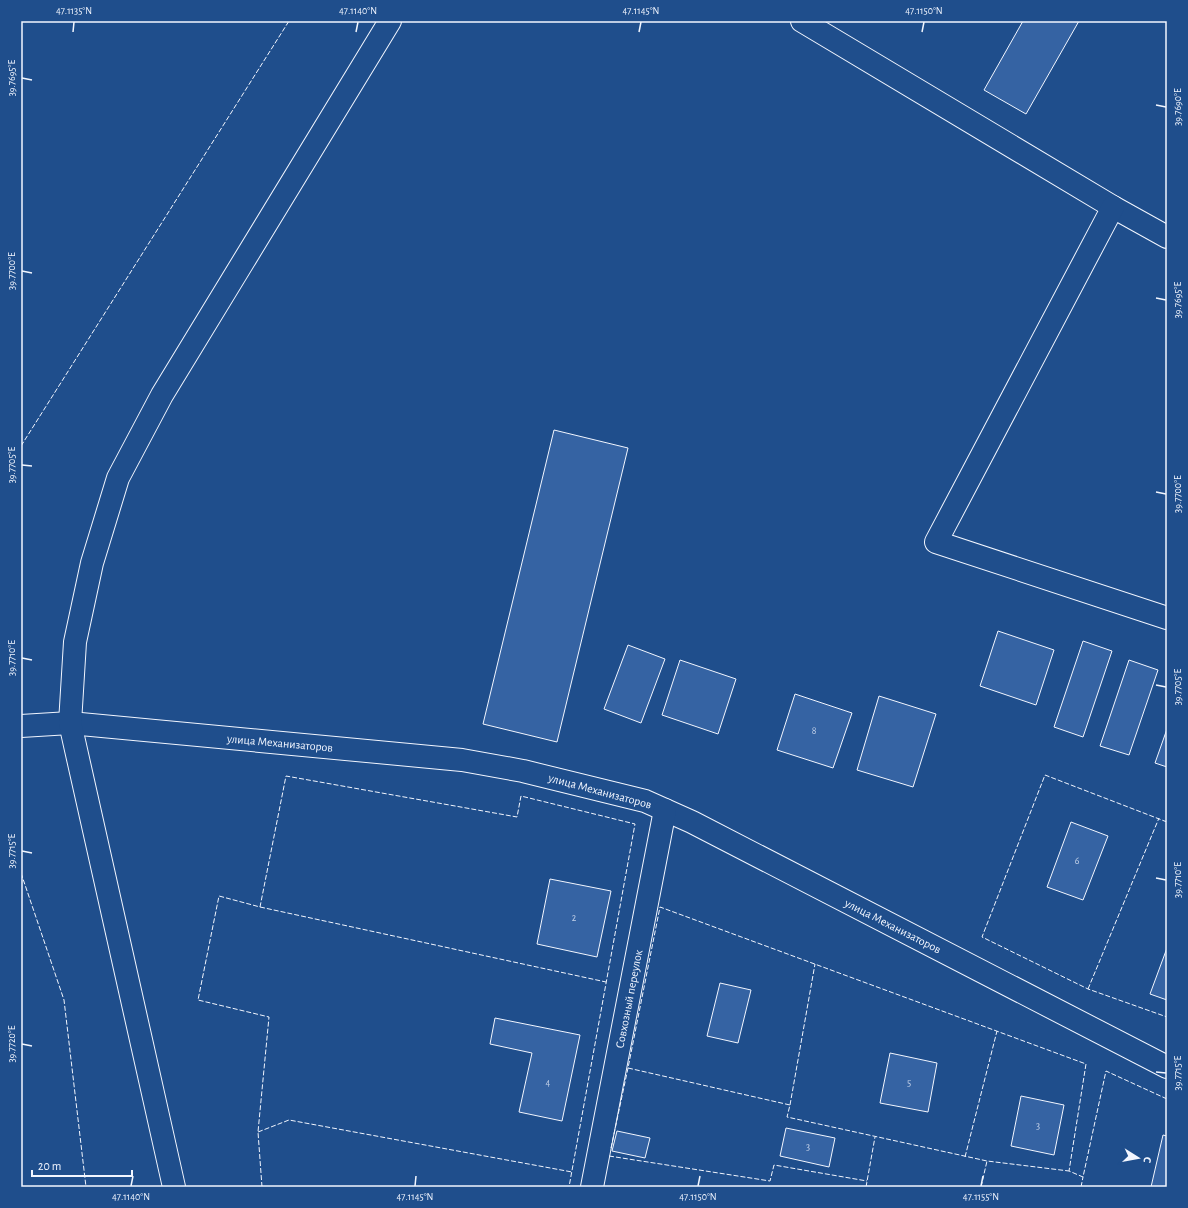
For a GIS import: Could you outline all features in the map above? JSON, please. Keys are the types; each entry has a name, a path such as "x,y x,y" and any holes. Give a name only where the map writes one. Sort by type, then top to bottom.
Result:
{"street":[{"path":"174,1187 70,723 75,642 92,563 118,478 162,395 390,21"},
{"path":"802,21 1113,207 1167,237"},
{"path":"1113,207 936,542 1167,618"},
{"name":"улица Механизаторов","path":"21,726 70,723 462,760 523,772 645,801 692,822 1167,1067"},
{"name":"Совхозный переулок","path":"592,1187 665,810"}],"building":[{"path":"1023,21 1079,21 1026,114 984,90"},
{"path":"554,430 628,448 557,742 483,724"},
{"path":"998,631 1054,650 1036,705 980,686"},
{"path":"1083,641 1112,651 1083,737 1054,727"},
{"path":"628,645 665,659 641,723 604,709"},
{"path":"680,660 736,679 718,734 662,715"},
{"path":"1129,660 1158,670 1129,755 1100,746"},
{"path":"795,694 852,713 833,768 777,750"},
{"path":"879,696 936,714 913,787 857,770"},
{"path":"1167,729 1167,767 1155,763"},
{"path":"1071,822 1108,836 1083,900 1047,887"},
{"path":"550,879 611,891 597,957 537,944"},
{"path":"1167,948 1167,1000 1150,994"},
{"path":"720,983 751,990 738,1043 707,1036"},
{"path":"495,1018 580,1035 562,1121 519,1112 532,1053 490,1044"},
{"path":"890,1053 937,1063 928,1112 880,1103"},
{"path":"1021,1096 1064,1105 1054,1155 1011,1146"},
{"path":"786,1128 835,1138 829,1167 780,1156"},
{"path":"617,1131 650,1138 645,1158 612,1151"},
{"path":"1163,1135 1167,1136 1167,1187 1151,1187"}],"fence":[{"path":"21,446 289,21"},
{"path":"1167,822 1045,775 982,937 1088,989 1167,1017"},
{"path":"262,1187 258,1132 269,1017 198,1000 219,896 260,907 286,776 517,817 521,796 635,824 569,1187"},
{"path":"1088,989 1159,818"},
{"path":"21,873 64,1000 86,1187"},
{"path":"260,907 606,982"},
{"path":"611,1148 660,907 1086,1064 1069,1171 1083,1177 1106,1071 1167,1099"},
{"path":"790,1105 815,964"},
{"path":"965,1157 997,1031"},
{"path":"628,1068 790,1105 787,1117 987,1161 1069,1171"},
{"path":"258,1132 289,1120 572,1172"},
{"path":"866,1187 875,1137"},
{"path":"609,1156 770,1181 774,1165 867,1181"},
{"path":"981,1187 987,1161"},
{"path":"1081,1187 1083,1177"}]}
